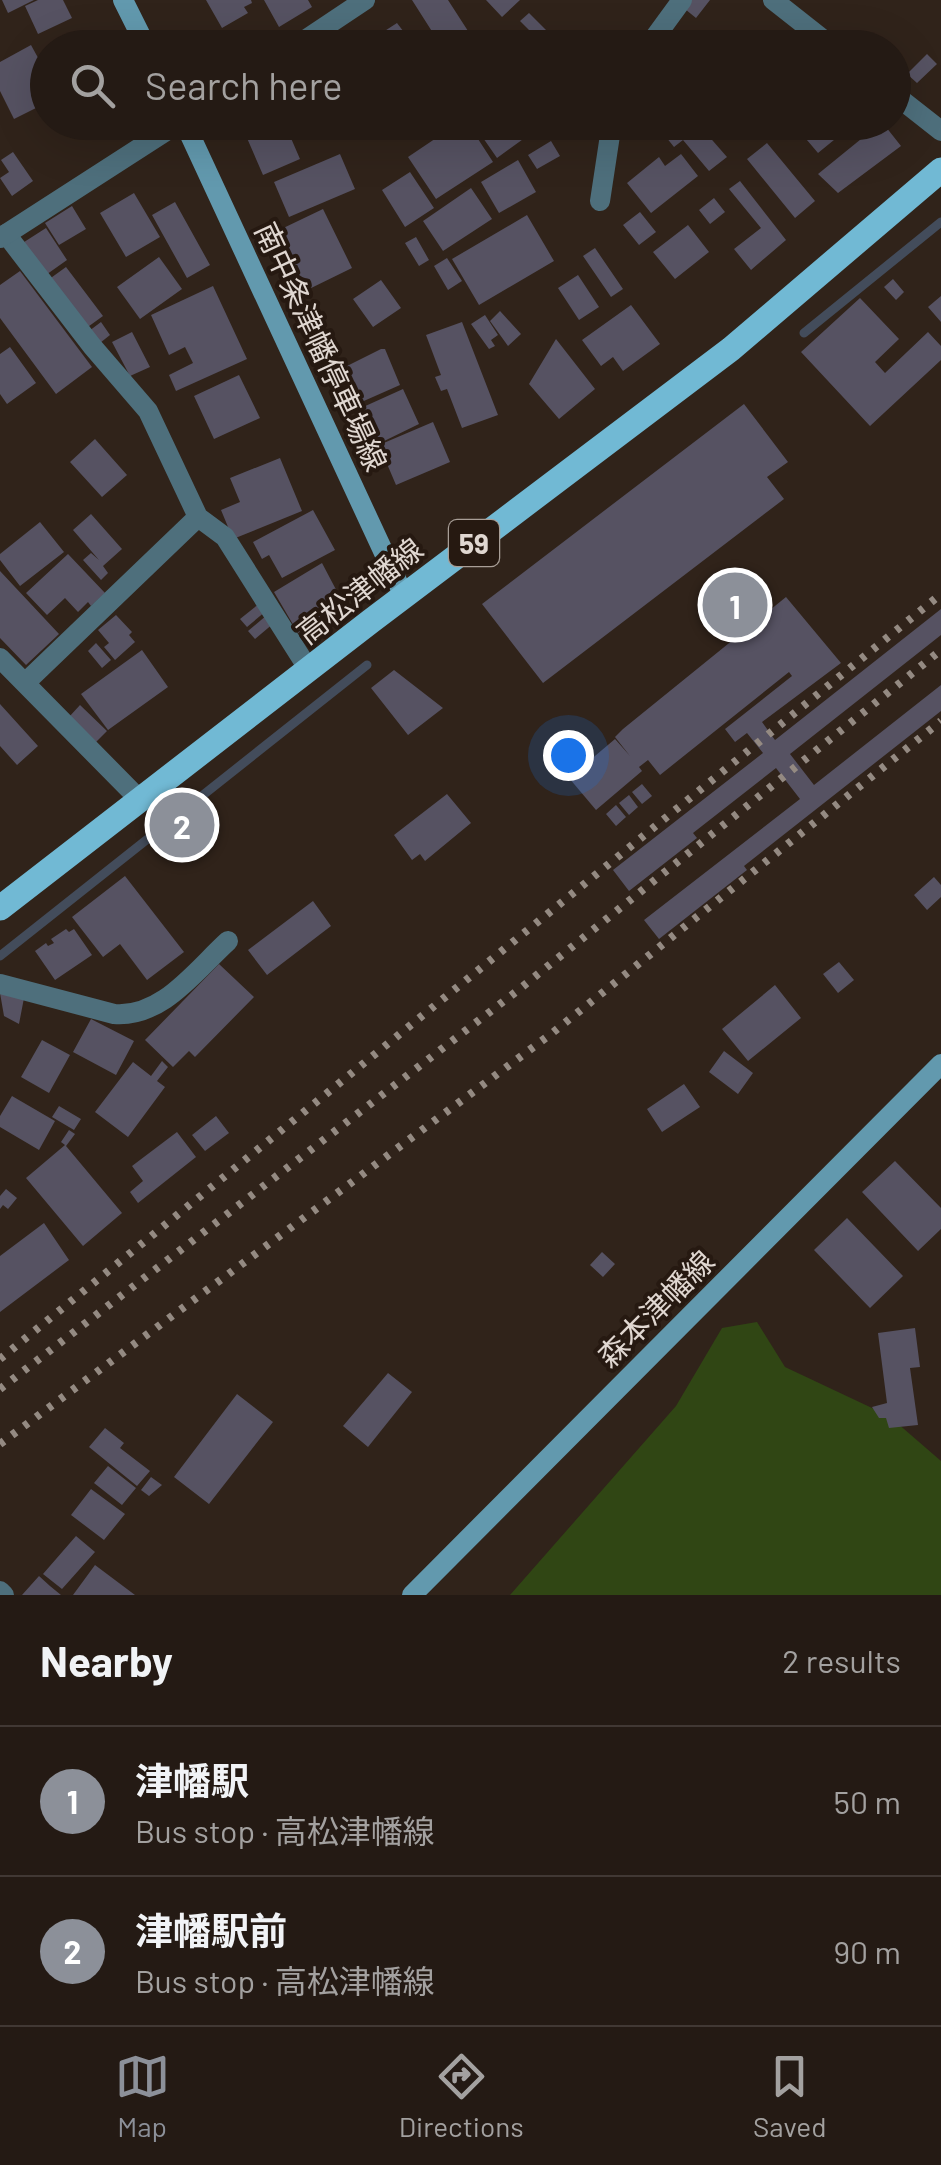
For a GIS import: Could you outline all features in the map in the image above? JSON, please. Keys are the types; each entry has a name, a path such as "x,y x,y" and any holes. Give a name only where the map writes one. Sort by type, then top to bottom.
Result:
{"main road":[{"path":"123,0 138,30"},
{"name":"南中条津幡停車場線","path":"190,140 404,596"},
{"name":"高松津幡線","path":"0,908 730,349 941,170"},
{"name":"森本津幡線","path":"412,1595 941,1064"}],"street":[{"path":"320,30 365,0"},
{"path":"660,30 682,0"},
{"path":"772,0 811,30"},
{"path":"911,107 941,131"},
{"path":"154,140 3,236 148,411 198,518 225,537 309,670"},
{"path":"600,201 609,140"},
{"path":"25,683 198,518"},
{"path":"0,658 140,801"},
{"path":"0,984 114,1014 132,1015 161,1003 228,941"}],"green space":[{"path":"757,1322 785,1367 889,1416 941,1461 941,1595 510,1595 676,1406 722,1328"}],"building":[{"path":"2,0 34,0 8,13"},
{"path":"38,0 63,0 72,18 46,30 36,30 25,6"},
{"path":"206,0 252,3 244,7 248,13 222,28"},
{"path":"264,0 308,0 312,7 279,27"},
{"path":"412,0 448,0 467,30 431,30"},
{"path":"486,0 520,0 502,17"},
{"path":"684,0 710,0 696,18 680,5"},
{"path":"529,13 546,30 529,30 520,21"},
{"path":"30,46 30,111 14,119 0,91 0,62"},
{"path":"927,54 937,64 917,83 911,78 911,70"},
{"path":"248,140 292,140 300,159 263,175"},
{"path":"433,140 479,140 493,162 436,199 408,157"},
{"path":"484,140 522,140 497,158"},
{"path":"683,140 712,140 727,157 709,171"},
{"path":"807,140 834,140 818,153"},
{"path":"860,140 896,140 901,146 838,193 818,174"},
{"path":"551,141 560,156 537,169 528,155"},
{"path":"767,143 815,201 795,218 747,159"},
{"path":"13,152 33,181 12,196 0,178 9,172 1,160"},
{"path":"340,154 355,189 289,217 274,182"},
{"path":"681,154 698,176 651,213 627,183 659,157 665,166"},
{"path":"518,160 536,192 499,213 481,182"},
{"path":"410,172 434,208 405,227 382,190"},
{"path":"740,181 786,240 751,270 734,249 761,228 729,189"},
{"path":"471,188 492,219 443,251 423,221"},
{"path":"134,193 160,237 126,257 100,213"},
{"path":"714,198 725,212 710,224 699,210"},
{"path":"175,202 210,265 187,278 152,215"},
{"path":"72,206 86,229 59,245 45,223"},
{"path":"323,209 352,268 303,292 275,232"},
{"path":"640,212 656,232 639,245 623,225"},
{"path":"527,215 554,261 479,305 452,259"},
{"path":"688,225 709,252 675,279 653,252"},
{"path":"46,228 67,260 43,277 21,244"},
{"path":"416,237 429,260 419,266 405,243"},
{"path":"595,248 623,289 611,297 583,256"},
{"path":"159,257 182,289 140,319 117,287"},
{"path":"447,258 462,281 448,290 434,266"},
{"path":"66,267 103,316 85,329 48,280"},
{"path":"20,271 92,367 56,394 0,318 0,285"},
{"path":"578,275 599,307 579,320 558,288"},
{"path":"893,279 904,292 896,300 884,287"},
{"path":"381,280 401,308 373,327 353,299"},
{"path":"213,286 247,359 176,391 169,375 193,363 185,347 169,355 151,315"},
{"path":"941,296 941,322 928,307"},
{"path":"860,298 899,339 875,362 885,373 928,332 941,346 941,360 870,426 801,352"},
{"path":"631,305 660,344 623,371 613,357 601,366 582,340"},
{"path":"500,311 521,334 508,346 490,321"},
{"path":"485,315 498,335 491,340 495,346 489,349 471,324"},
{"path":"101,322 110,335 100,343 89,331"},
{"path":"462,322 498,415 462,428 447,389 441,391 435,377 441,375 426,335"},
{"path":"132,332 150,367 130,376 112,342"},
{"path":"556,339 595,389 559,419 529,384"},
{"path":"10,347 36,383 7,404 0,394 0,354"},
{"path":"385,349 400,385 357,404 341,369"},
{"path":"239,375 260,418 214,439 194,396"},
{"path":"403,389 419,424 378,444 361,408"},
{"path":"744,404 788,462 767,477 784,499 543,683 482,604"},
{"path":"433,422 450,462 396,485 379,445"},
{"path":"95,439 127,475 102,497 70,462"},
{"path":"280,458 302,511 233,539 221,510 240,502 230,478"},
{"path":"313,510 335,550 282,578 269,555 262,559 253,542"},
{"path":"91,514 122,549 103,566 108,573 101,580 83,560 91,553 99,560 73,530"},
{"path":"40,522 64,552 20,586 0,560 0,554"},
{"path":"68,554 105,593 78,612 65,598 47,615 26,593"},
{"path":"322,563 342,601 298,633 274,592"},
{"path":"0,571 59,634 26,665 0,638"},
{"path":"786,597 841,663 762,722 775,740 941,609 941,635 790,754 814,785 941,685 941,711 744,866 747,870 659,939 644,920 800,799 776,768 693,833 697,838 629,891 613,870 763,753 747,733 735,742 725,729 792,676 789,672 660,775 648,760 639,767 642,771 596,810 569,778 615,739 630,756 615,737"},
{"path":"260,603 266,611 247,627 240,619"},
{"path":"116,615 132,632 129,635 135,642 115,660 104,647 109,643 98,630"},
{"path":"267,615 274,623 255,639 248,631"},
{"path":"96,643 111,660 102,668 88,651"},
{"path":"142,650 168,687 108,730 81,694"},
{"path":"394,670 443,708 408,735 371,688"},
{"path":"0,704 38,746 17,765 0,746"},
{"path":"80,705 107,731 96,742 69,717"},
{"path":"642,784 652,796 642,804 632,792"},
{"path":"447,794 471,823 425,861 420,854 412,860 394,835"},
{"path":"629,795 638,807 629,815 619,803"},
{"path":"616,805 626,817 616,826 606,814"},
{"path":"125,876 184,952 147,980 120,944 103,957 72,917"},
{"path":"934,877 941,885 941,897 927,910 914,895"},
{"path":"313,901 331,926 267,975 248,950"},
{"path":"66,929 74,929 92,955 55,980 35,951 46,943 54,943 51,939"},
{"path":"839,962 854,980 838,993 823,974"},
{"path":"219,964 254,997 195,1057 189,1051 173,1067 145,1040"},
{"path":"775,985 801,1018 748,1061 722,1029"},
{"path":"0,993 24,998 19,1024 4,1016"},
{"path":"91,1019 134,1041 116,1075 73,1052"},
{"path":"42,1040 70,1055 49,1093 21,1077"},
{"path":"724,1051 753,1073 738,1094 709,1072"},
{"path":"162,1061 168,1067 157,1081 165,1087 128,1137 95,1112 133,1062 151,1076"},
{"path":"684,1084 700,1107 662,1132 647,1109"},
{"path":"12,1096 55,1121 39,1150 0,1127 0,1116"},
{"path":"59,1106 81,1119 74,1130 52,1117"},
{"path":"216,1116 229,1133 205,1151 192,1135"},
{"path":"69,1130 75,1134 66,1146 122,1213 83,1246 26,1178 65,1145 61,1142"},
{"path":"177,1132 196,1157 138,1203 130,1192 143,1181 132,1166"},
{"path":"895,1161 941,1208 941,1229 918,1251 862,1192"},
{"path":"6,1189 17,1198 8,1209 3,1205 0,1209 0,1196"},
{"path":"847,1218 903,1276 870,1308 814,1250"},
{"path":"44,1223 69,1260 0,1312 0,1256"},
{"path":"602,1252 615,1264 603,1277 590,1265"},
{"path":"915,1328 920,1367 910,1368 918,1425 889,1428 886,1418 879,1418 872,1407 887,1403 878,1333"},
{"path":"388,1373 412,1392 368,1447 343,1426"},
{"path":"237,1394 273,1422 209,1504 174,1477"},
{"path":"105,1428 124,1443 120,1448 150,1471 137,1486 89,1447"},
{"path":"108,1466 136,1488 122,1505 94,1483"},
{"path":"151,1477 162,1485 149,1496 141,1490"},
{"path":"91,1489 125,1514 104,1540 71,1515"},
{"path":"76,1536 95,1552 62,1589 43,1574"},
{"path":"95,1565 135,1595 73,1595"},
{"path":"39,1576 50,1586 61,1595 22,1595"}],"waterway":[{"path":"804,333 941,222"},
{"path":"0,956 367,665"}],"railway":[{"path":"0,1359 941,594"},
{"path":"0,1389 517,991 941,650"},
{"path":"0,1444 551,1034 941,721"}],"place":[{"name":"津幡駅","path":"735,605"},
{"name":"津幡駅前","path":"182,825"}]}
